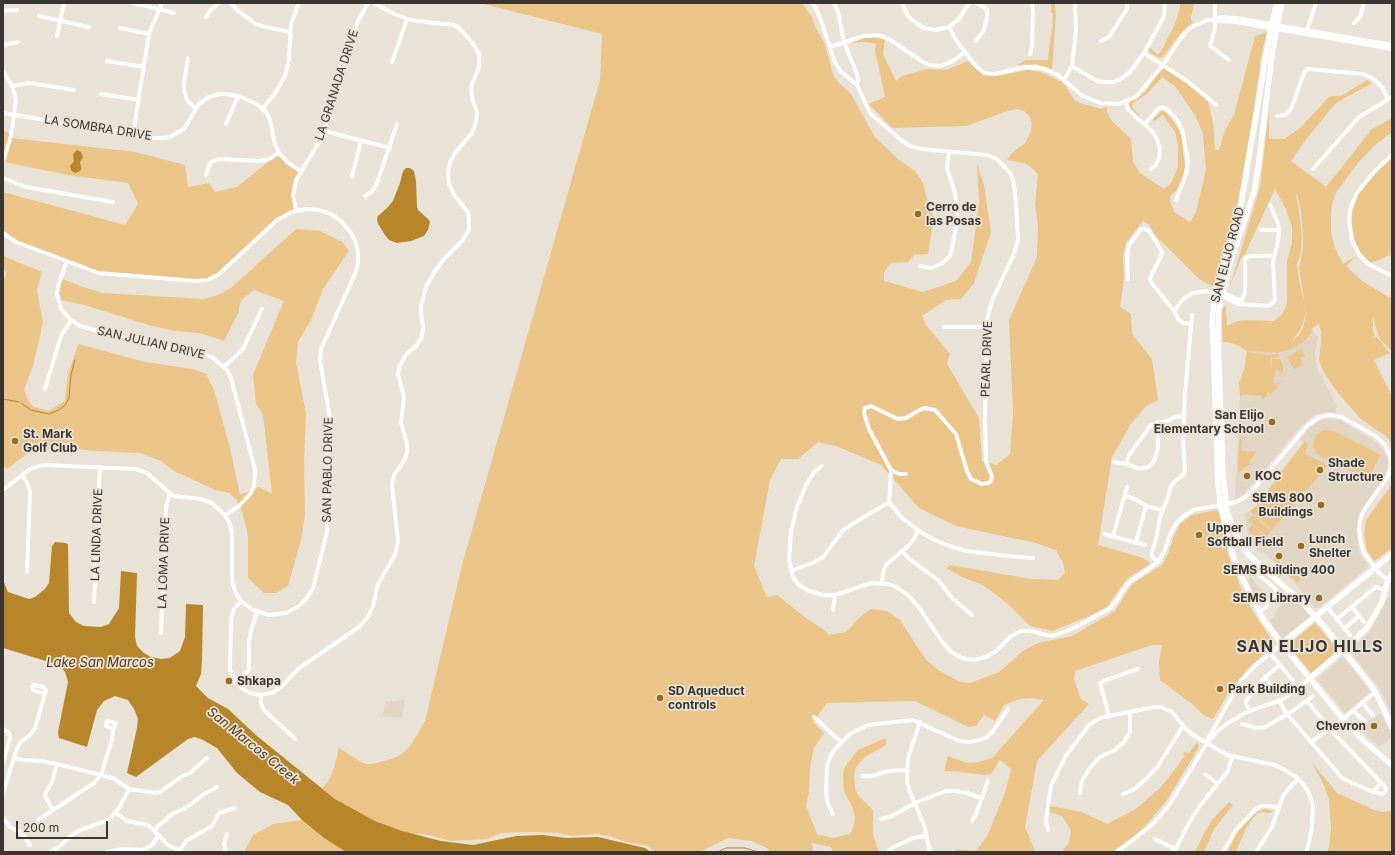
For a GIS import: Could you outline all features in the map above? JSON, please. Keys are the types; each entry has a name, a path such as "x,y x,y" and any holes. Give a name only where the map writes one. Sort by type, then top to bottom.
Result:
{"main road":[{"name":"SAN ELIJO ROAD","path":"1277,3 1254,192 1230,264 1219,309 1218,330 1223,504 1225,526 1234,558 1244,584 1259,612 1282,644 1343,719 1366,743 1392,765"},
{"name":"SAN ELIJO ROAD","path":"1282,3 1274,27 1242,205 1215,293 1212,322 1218,477 1223,504 1240,543 1261,568 1294,594 1344,650 1375,692 1392,727"},
{"path":"1282,644 1392,554"},
{"path":"1310,678 1344,650 1367,628 1382,602 1388,581 1392,574"}],"street":[{"path":"57,36 64,3"},
{"path":"134,3 174,13"},
{"path":"133,134 149,34 162,3"},
{"path":"206,17 210,10 220,3"},
{"path":"231,3 237,10 256,24 290,32"},
{"path":"298,3 293,14 290,32 289,59 285,76 274,95 262,109 270,120 275,144 279,153 287,162 300,172"},
{"name":"LA GRANADA DRIVE","path":"296,211 293,191 296,180 318,144 324,131 347,48 358,21 368,3"},
{"path":"242,601 234,609 231,619 229,665 234,680 243,689 250,693 261,695 274,692 282,686 298,669 359,627 368,617 373,606 378,584 395,555 398,541 392,485 394,475 404,461 407,453 407,443 401,423 404,397 398,374 399,367 406,355 417,345 422,337 423,327 421,306 426,287 445,258 462,241 468,230 468,212 454,195 449,184 448,175 450,162 455,153 472,133 476,122 477,112 472,98 471,87 479,67 478,54 474,45 460,29 454,25 407,19 374,3"},
{"path":"813,3 834,60 840,71 857,85"},
{"name":"PEARL DRIVE","path":"834,3 838,12 844,42 857,74 857,85 870,113 882,125 910,146 921,149 992,156 1011,174 1014,184 1018,219 1018,240 1013,256 992,301 987,319 985,417 986,462 992,476 992,481 982,484 971,479 967,472 956,434 935,410 924,408 906,418 898,419 874,407 866,408 864,413 869,429 891,470"},
{"path":"902,3 908,16 916,23 924,28 936,30 949,27 959,19 969,3"},
{"path":"976,3 986,8 987,18 984,30 976,41"},
{"path":"1030,54 1032,45 1032,3"},
{"path":"1064,80 1072,66 1076,32 1075,3"},
{"path":"1101,40 1108,37 1127,9 1127,3"},
{"path":"1072,66 1097,81 1113,82 1122,78 1129,73 1144,53 1164,16 1165,3"},
{"path":"1215,3 1215,30 1210,46 1229,60"},
{"path":"1307,30 1316,3"},
{"path":"1354,23 1360,17 1364,3"},
{"path":"3,10 17,10"},
{"path":"39,16 89,27"},
{"path":"949,27 965,52 984,73 995,74 1024,67 1042,68 1058,75 1083,96 1100,102 1119,104 1136,97 1163,65 1181,38 1190,28 1207,20 1216,19 1220,16 1392,49"},
{"path":"392,62 407,19"},
{"path":"1274,27 1307,30 1392,45"},
{"path":"120,28 149,34"},
{"path":"830,47 864,36 883,36 923,62 930,65 941,66 952,61 965,52"},
{"path":"3,45 18,42"},
{"path":"1144,53 1187,80 1216,106"},
{"path":"188,58 184,90 187,100 196,109"},
{"path":"107,61 144,67"},
{"path":"1277,116 1285,115 1291,109 1304,73 1307,69 1364,74 1372,78 1382,87 1390,98 1359,117 1313,169"},
{"path":"3,71 12,86 16,100 8,147 3,162"},
{"path":"12,86 30,83 74,90"},
{"path":"101,94 139,100"},
{"name":"LA SOMBRA DRIVE","path":"3,113 154,138 170,136 184,129 196,109 209,97 220,94 238,96 257,104 262,109"},
{"path":"226,124 238,96"},
{"path":"1125,101 1128,109 1152,131 1157,139 1160,150 1160,158 1156,165 1151,169"},
{"path":"1145,124 1159,108 1163,107 1168,110 1178,121 1182,130 1188,160 1186,174 1176,200"},
{"path":"365,196 376,186 390,148 396,124"},
{"path":"324,131 390,148"},
{"path":"352,176 361,141"},
{"path":"920,266 931,268 941,264 950,256 952,249 957,221 957,207 954,189 948,170 949,152"},
{"path":"206,175 212,162 218,159 261,161 269,159 279,153"},
{"path":"1392,155 1374,172 1357,193 1350,209 1349,220 1352,240 1360,256 1368,264 1392,276"},
{"path":"3,178 26,187 113,202"},
{"path":"1174,311 1183,299 1193,293 1206,291 1222,295 1238,304 1269,306 1272,304 1275,300 1273,262 1279,230 1278,223 1270,205"},
{"name":"SAN PABLO DRIVE","path":"3,233 16,242 67,262 99,272 196,281 207,280 218,275 277,220 296,211 306,209 319,210 331,214 341,221 351,233 356,243 358,263 355,274 321,349 320,360 331,424 327,457 327,532 313,588 300,606 286,613 269,615 257,612"},
{"path":"1128,279 1127,256 1129,245 1141,229 1145,229 1150,232 1162,252 1150,278 1151,282 1174,311 1179,320 1190,324"},
{"path":"1261,230 1279,230"},
{"path":"1241,303 1246,292 1246,258 1250,256 1274,256"},
{"path":"46,389 61,336 70,320 61,309 57,294 59,283 67,262"},
{"path":"224,368 243,349 262,309"},
{"path":"1158,562 1152,556 1152,552 1162,510 1171,486 1184,474 1185,470 1183,442 1185,394 1192,315"},
{"name":"SAN JULIAN DRIVE","path":"70,320 80,326 158,347 199,352 212,357 224,368 231,378 255,470 254,486 251,493 239,506 225,515"},
{"path":"944,326 987,327"},
{"path":"822,466 814,472 806,485 795,515 791,532 789,560 791,571 799,585 809,591 822,595 834,595 871,583 889,584 898,588 910,597 920,609 943,643 951,652 962,658 974,660 986,657 996,651 1011,636 1021,631 1031,631 1050,636 1056,635 1109,609 1115,603 1127,584 1158,562 1164,552 1175,525 1184,516 1193,510 1244,498 1251,492 1307,426 1320,417 1330,415 1342,417 1377,437 1385,445 1390,455 1392,466 1388,476 1364,510 1359,528 1362,548 1367,558 1388,581"},
{"path":"1126,464 1129,455 1154,424 1168,421 1175,417 1185,416"},
{"path":"1114,462 1140,469 1149,467 1154,462 1158,448 1158,432 1154,424"},
{"path":"3,490 32,468 44,465 135,469 147,473 170,493 184,498 201,499 212,503 225,515 230,524 232,534 232,581 235,591 242,601 257,612 249,642 248,671 234,680"},
{"name":"LA LINDA DRIVE","path":"94,602 100,467"},
{"path":"889,504 891,470 899,474 906,474"},
{"path":"22,476 27,482 30,492 27,572"},
{"path":"1113,536 1127,487"},
{"name":"LA LOMA DRIVE","path":"161,633 166,507 170,493"},
{"path":"1125,496 1137,500 1146,506 1162,510"},
{"path":"791,571 815,562 823,557 844,529 886,504 891,504 902,517 918,530 932,539 950,546 966,551 1033,558"},
{"path":"1136,542 1146,506"},
{"path":"882,583 886,565 914,539 918,530"},
{"path":"1104,534 1144,545"},
{"path":"902,551 908,558 938,580 953,599 972,615"},
{"path":"1259,612 1267,606 1277,593 1277,590 1259,575 1258,572 1261,568"},
{"path":"1336,619 1376,587 1385,590"},
{"path":"834,595 834,610"},
{"path":"1352,606 1364,622"},
{"path":"1327,607 1350,635"},
{"path":"1344,628 1359,616"},
{"path":"1207,743 1208,737 1240,682 1256,665 1282,644"},
{"path":"1270,654 1294,682"},
{"path":"1250,711 1246,704 1246,700 1264,678 1280,665"},
{"path":"1109,716 1100,683 1138,669"},
{"path":"1264,678 1278,694"},
{"path":"1117,852 1152,825 1170,804 1207,743 1219,730 1228,723 1250,711 1279,701 1310,678"},
{"path":"1311,742 1328,726 1343,719 1375,692"},
{"path":"3,793 17,748 35,728 44,694"},
{"path":"261,695 261,704 264,710 295,739"},
{"path":"1242,724 1256,728 1265,727 1291,712 1313,696"},
{"path":"1279,701 1287,714 1342,778 1373,792 1381,794 1385,792 1385,788 1381,783 1307,701"},
{"path":"1362,702 1373,716"},
{"path":"1048,830 1046,821 1051,786 1066,757 1089,725 1100,718 1155,707 1166,709 1176,715 1183,726 1193,735 1232,757 1274,765 1286,770 1298,779 1308,791 1313,805 1312,825 1306,852"},
{"path":"833,814 828,804 826,793 827,766 830,757 850,733 868,724 908,720 920,722 959,740 968,742 977,741 987,737 1008,709"},
{"path":"1353,710 1365,722"},
{"path":"1080,793 1082,781 1089,769 1100,757 1115,750 1124,742 1130,732 1130,713"},
{"path":"814,717 841,742"},
{"path":"920,722 912,745 907,770 910,792 924,825 930,852"},
{"path":"1123,794 1133,790 1158,766 1183,726"},
{"path":"3,730 9,733 10,738 3,763"},
{"path":"38,820 94,783 101,775 112,739 113,730"},
{"path":"1155,839 1175,850 1198,807 1228,771 1232,757"},
{"path":"14,758 23,760 42,760 117,780 129,789 156,793 160,792 182,776 190,773 207,758"},
{"path":"53,810 45,796 52,782 57,764"},
{"path":"862,776 872,776 888,771 907,770"},
{"path":"1205,774 1218,784"},
{"path":"1256,852 1277,817 1279,807 1284,796 1298,779"},
{"path":"972,821 988,780"},
{"path":"1373,792 1381,783"},
{"path":"154,830 172,814 186,808 204,794 217,787"},
{"path":"50,852 60,846 73,834 90,826 106,821 116,813 129,789"},
{"path":"881,819 890,817 915,803 946,791 967,793 980,798"},
{"path":"1223,852 1236,830 1256,809 1262,806 1279,807"},
{"path":"116,813 127,821 148,825 168,845 182,851 186,841 212,826 219,813 235,808"},
{"path":"3,818 10,827 22,833 30,845"},
{"path":"226,852 224,844 227,834"},
{"path":"107,852 122,849 143,850 152,845 159,835"},
{"path":"886,852 913,838 926,836"}],"shaded area":[{"path":"480,3 802,3 812,17 815,26 825,44 833,75 837,81 851,94 875,137 898,159 915,171 923,183 928,203 933,210 928,254 914,255 908,262 891,263 884,272 884,281 923,292 956,281 971,262 979,203 977,164 984,185 991,233 974,283 961,299 946,300 922,316 926,325 950,354 947,364 979,418 982,461 997,465 1010,454 1013,414 1009,320 1037,257 1038,226 1035,204 1038,174 1024,163 1007,160 1012,153 1025,143 1031,131 1032,123 1029,116 1024,111 1017,109 966,126 892,128 869,104 885,97 875,51 876,44 867,42 849,43 863,38 874,37 885,39 883,54 896,81 902,76 928,69 946,70 968,61 985,75 995,76 1028,70 1041,72 1064,84 1075,100 1080,103 1101,109 1107,107 1107,113 1112,121 1131,139 1133,162 1140,173 1164,189 1171,183 1178,167 1178,145 1175,132 1163,115 1154,121 1153,119 1162,111 1165,112 1172,119 1181,134 1185,167 1181,182 1176,191 1171,195 1170,201 1174,212 1190,222 1196,212 1206,170 1203,134 1196,117 1176,87 1162,77 1147,94 1133,103 1132,107 1141,118 1134,114 1129,105 1130,102 1146,91 1160,70 1166,69 1189,85 1208,101 1213,123 1215,150 1219,150 1226,128 1234,115 1255,36 1267,32 1261,57 1254,108 1236,212 1214,287 1199,279 1153,233 1150,225 1143,221 1126,243 1123,254 1124,280 1120,307 1131,314 1132,334 1152,359 1158,400 1145,407 1131,424 1112,457 1098,545 1143,558 1150,563 1126,580 1107,607 1053,631 1030,626 1008,604 983,585 964,578 946,568 950,565 1031,579 1058,580 1065,573 1063,563 1056,550 1036,543 956,526 919,508 881,465 836,446 818,442 798,459 781,459 770,480 754,566 767,597 777,595 829,635 846,632 860,617 871,609 887,611 900,620 926,660 940,671 960,682 970,683 999,672 1023,651 1038,643 1072,636 1115,611 1132,584 1162,565 1180,524 1192,515 1217,510 1220,513 1228,554 1244,596 1272,640 1273,646 1248,668 1229,692 1213,719 1205,716 1192,704 1160,680 1159,662 1162,645 1152,645 1075,671 1074,679 1081,699 1089,704 1037,761 1025,827 1035,852 956,852 956,849 976,851 987,836 1005,793 1011,769 1000,760 991,774 983,775 944,771 948,756 967,763 979,762 992,758 1044,700 1032,698 1020,699 1004,705 995,721 984,715 976,726 968,727 915,701 827,703 813,722 824,733 814,748 810,768 809,791 806,806 817,834 834,838 850,834 854,825 855,816 851,804 844,792 844,768 858,750 886,738 886,745 865,757 856,767 854,776 855,788 858,795 873,810 873,835 879,852 833,852 831,847 812,843 813,852 771,852 765,847 752,841 728,838 700,852 655,852 648,846 626,842 610,836 598,834 572,836 558,833 531,832 501,833 488,839 451,841 429,835 406,833 375,821 335,799 322,788 328,782 334,768 339,748 366,764 373,764 397,757 411,745 425,721 462,565 600,80 602,34"},
{"path":"1051,3 1055,3 1056,17 1052,69 1036,64 1017,65 1026,60 1048,60 1053,25"},
{"path":"1180,3 1194,3 1191,18 1193,22 1181,33 1160,58 1150,53 1149,49 1150,48 1157,54 1160,53 1174,26 1180,8"},
{"path":"1367,80 1372,83 1336,103 1307,138 1291,161 1326,187 1372,129 1392,118 1392,132 1374,146 1357,164 1336,193 1332,204 1331,232 1335,248 1343,264 1356,256 1346,266 1362,281 1392,299 1392,352 1380,339 1373,316 1372,327 1375,336 1370,338 1377,337 1390,353 1374,360 1392,396 1392,444 1386,436 1361,419 1338,393 1324,373 1319,360 1321,331 1319,324 1311,329 1313,332 1301,344 1278,353 1247,351 1235,344 1226,342 1223,343 1222,309 1226,305 1227,326 1243,320 1274,321 1283,313 1286,307 1287,262 1292,243 1292,227 1285,207 1275,189 1245,254 1241,258 1230,286 1260,187 1269,111 1269,139 1284,139 1299,129 1330,96 1341,96","holes":["1297,194 1301,212 1303,235 1303,247 1299,268 1305,304 1297,265 1301,252 1302,237 1296,196","1306,311 1303,328 1298,336 1292,341 1300,330"]},
{"path":"3,131 8,132 11,138 135,152 185,165 188,187 209,183 215,192 236,187 279,153 300,171 294,189 296,211 283,216 223,271 204,280 101,273 14,241 3,233 3,192 125,225 138,204 128,183 68,175 3,162"},
{"path":"1392,157 1392,255 1370,262 1359,251 1355,241 1352,230 1352,213 1357,197 1362,188"},
{"path":"296,229 320,231 342,242 349,251 323,289 311,320 298,342 296,363 306,413 304,460 305,515 301,540 288,586 276,593 264,593 248,578 248,536 242,511 236,499 229,493 215,490 174,471 161,461 140,453 94,451 61,447 27,454 7,469 3,465 3,283 6,273 3,267 3,256 42,272 37,290 43,323 33,366 24,390 29,402 34,407 49,411 65,401 68,374 78,344 145,362 193,369 206,374 214,390 230,448 240,495 259,487 272,494 263,415 256,404 253,375 284,301 254,290 241,300 238,313 224,341 200,333 175,331 152,326 84,305 61,300 59,292 63,279 103,293 204,299 218,295 231,288"},
{"name":"San Elijo Elementary School","path":"1313,332 1318,336 1315,352 1317,368 1337,406 1335,413 1324,412 1313,416 1299,428 1245,493 1235,500 1241,377 1244,372 1247,351 1278,353 1301,344"},
{"path":"1302,349 1305,356 1300,358 1303,365 1294,369 1287,357"},
{"path":"1247,352 1268,355 1278,354 1280,357 1271,358 1270,367 1273,368 1271,367 1272,359 1280,359 1283,365 1283,372 1279,372 1275,368 1276,371 1272,382 1276,385 1282,380 1269,397 1270,393 1267,392 1267,396 1262,399 1261,396 1242,394 1242,396 1240,396 1239,383 1244,370"},
{"path":"1326,419 1340,420 1377,443 1386,454 1388,462 1385,477 1358,517 1357,539 1359,552 1369,566 1320,607 1315,608 1301,590 1265,553 1257,551 1248,533 1244,513 1251,511 1261,500 1304,443 1300,439 1309,427 1318,421"},
{"path":"1324,430 1334,431 1380,455 1369,478 1361,476 1321,457 1316,453 1313,446 1314,439 1318,433"},
{"path":"1242,439 1241,450 1246,452 1255,451 1256,453 1250,461 1250,464 1238,473 1239,441"},
{"path":"1305,441 1308,444 1305,454 1328,465 1325,469 1320,466 1316,471 1319,476 1272,530 1250,511 1257,506"},
{"path":"1392,484 1392,548 1374,561 1367,551 1364,534 1366,520"},
{"path":"1253,515 1271,531 1266,536 1248,520"},
{"path":"1252,525 1266,537 1261,542 1262,544 1257,548 1253,544 1258,539 1248,530"},
{"path":"1276,557 1283,565 1289,563 1293,564 1293,571 1301,579 1297,583 1274,560"},
{"path":"1250,576 1265,594 1257,600 1248,582"},
{"path":"1291,597 1300,604 1310,616 1282,638 1270,622 1279,607"},
{"path":"1388,597 1392,600 1392,714 1380,689 1349,650 1370,632"},
{"path":"1315,623 1338,650 1311,673 1288,645"},
{"path":"1343,657 1371,692 1345,713 1317,679"},
{"path":"405,700 402,718 383,717 385,702"},
{"path":"1381,713 1392,737 1379,747 1360,728 1366,722"},
{"path":"1197,742 1199,747 1167,800 1147,824 1134,836 1112,852 1061,852 1069,843 1071,830 1062,816 1049,812 1050,806 1081,812 1108,824 1137,808 1161,787 1185,756 1183,755 1184,752 1189,753"},
{"path":"1312,763 1337,793 1374,810 1382,812 1392,811 1392,852 1327,852 1329,848 1331,828 1329,799 1322,781"},
{"path":"1229,802 1233,805 1214,829 1204,852 1195,852 1213,819"},
{"path":"1265,809 1273,811 1270,813 1258,813 1245,830 1236,852 1227,852 1238,831 1254,814"},
{"path":"302,820 324,838 346,852 244,852 253,835 273,824"}],"water":[{"path":"77,150 81,152 83,157 80,162 81,170 75,173 71,170 70,166 74,161 73,154"},
{"path":"406,168 410,168 414,171 418,210 430,222 428,230 424,236 411,241 397,243 389,240 378,224 377,219 378,216 393,201 403,171"},
{"name":"Lake San Marcos","path":"55,542 68,544 69,613 76,622 84,626 101,627 109,624 119,608 121,571 137,573 135,637 137,646 151,657 161,659 170,658 180,651 185,637 186,604 203,605 201,674 196,686 208,698 228,709 257,736 335,799 375,821 402,831 441,841 473,845 516,836 543,835 566,838 598,837 645,848 651,852 346,852 324,838 302,820 288,805 260,792 237,773 217,748 195,737 188,739 136,777 127,773 138,719 128,700 115,696 104,701 97,710 87,747 59,738 58,732 68,682 65,672 59,665 3,648 3,549 4,582 8,592 29,599 35,597 45,589 49,583 52,546"}],"waterway":[{"path":"21,403 31,410 49,414 59,410 65,405 69,398 71,375 75,360"},
{"path":"3,399 19,402"},
{"name":"San Marcos Creek","path":"718,852 726,848 745,848 758,852"}],"place":[{"name":"Cerro de las Posas","path":"918,214"},
{"name":"San Elijo Elementary School","path":"1272,422"},
{"name":"St. Mark Golf Club","path":"15,441"},
{"name":"Shade Structure","path":"1320,470"},
{"name":"KOC","path":"1247,476"},
{"name":"SEMS 800 Buildings","path":"1321,505"},
{"name":"Upper Softball Field","path":"1199,535"},
{"name":"Lunch Shelter","path":"1301,546"},
{"name":"SEMS Building 400","path":"1279,556"},
{"name":"SEMS Library","path":"1319,598"},
{"name":"Shkapa","path":"229,681"},
{"name":"Park Building","path":"1220,689"},
{"name":"SD Aqueduct controls","path":"660,698"},
{"name":"Chevron","path":"1374,726"}],"district":[{"name":"SAN ELIJO HILLS","path":"1310,647"}]}
